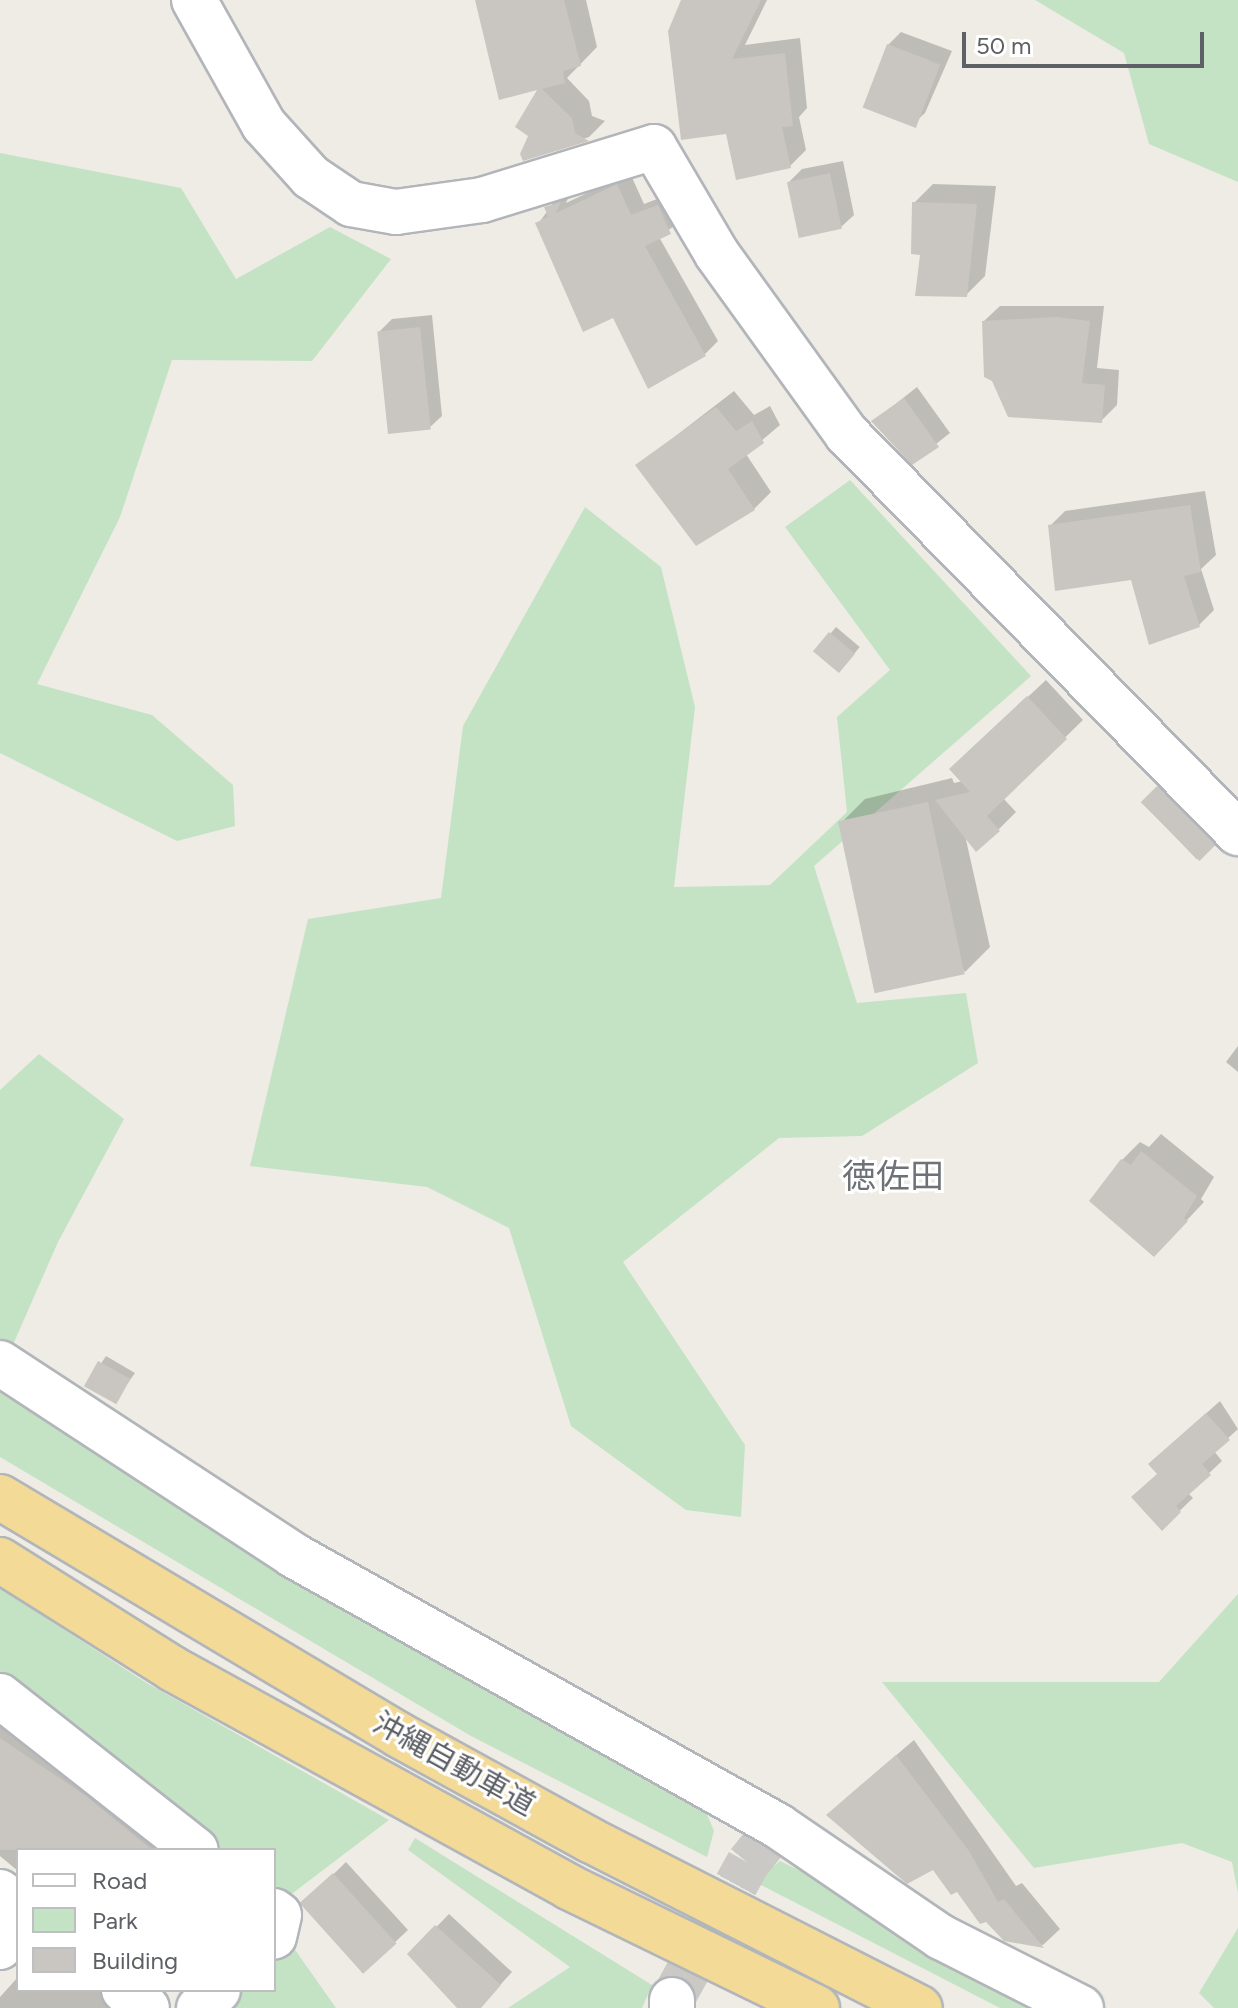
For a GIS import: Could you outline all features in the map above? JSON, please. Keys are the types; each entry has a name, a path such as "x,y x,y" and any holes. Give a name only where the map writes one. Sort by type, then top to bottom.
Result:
{"highway":[{"name":"沖縄自動車道","path":"0,1497 454,1765 920,2008"},
{"name":"沖縄自動車道","path":"0,1560 173,1669 515,1857 817,2008"}],"street":[{"path":"194,0 264,125 311,177 351,204 396,212 482,200 654,147 717,254 847,434 1238,833"},
{"path":"0,1363 293,1555 778,1826 941,1937 1081,2008"},
{"path":"0,1696 193,1848"},
{"path":"0,1892 16,1905"},
{"path":"0,1947 16,1927"},
{"path":"127,1992 147,2008"},
{"path":"199,2008 216,1992"}],"green space":[{"path":"1035,0 1238,0 1238,182 1149,144 1124,53"},
{"path":"0,153 181,188 236,279 330,227 391,259 312,361 172,360 120,517 37,684 152,715 233,785 235,826 177,841 0,753"},
{"path":"850,480 1031,676 814,866 857,1003 966,993 978,1063 862,1136 779,1138 623,1262 745,1445 741,1517 686,1510 571,1426 509,1228 427,1187 250,1166 308,919 441,898 463,726 585,507 661,567 695,707 674,887 770,885 847,812 837,717 890,670 785,527"},
{"path":"39,1054 124,1119 58,1242 12,1347 0,1338 0,1090"},
{"path":"0,1389 245,1545 663,1780 706,1812 714,1831 707,1857 471,1736 0,1457"},
{"path":"0,1588 145,1682 389,1820 285,1899 276,1892 276,1848 220,1848 0,1675"},
{"path":"1238,1594 1238,1893 1232,1862 1182,1843 1034,1868 882,1682 1159,1682"},
{"path":"415,1838 652,1985 642,2008 508,2008 570,1967 408,1850"},
{"path":"780,1861 823,1882 1043,2008 1000,2008 755,1882"},
{"path":"1238,1928 1238,2008 1214,2008 1199,1993"},
{"path":"291,1944 336,2008 222,2008 239,1992 276,1992 276,1958"}],"building":[{"path":"475,0 564,0 581,66 563,71 565,83 542,89 572,118 575,133 589,141 523,161 520,154 528,136 515,127 537,90 499,100"},
{"path":"681,0 761,0 732,59 785,53 793,126 782,127 791,168 736,180 726,134 681,140 668,31"},
{"path":"887,44 940,64 916,128 863,107"},
{"path":"830,173 842,229 799,238 787,182"},
{"path":"617,184 631,215 658,205 671,234 645,246 706,356 648,389 613,318 583,332 535,223 548,217 544,207 561,202 556,213"},
{"path":"912,202 977,204 967,297 915,296 920,255 911,254"},
{"path":"1057,317 1090,321 1082,383 1105,385 1102,423 1008,417 992,381 984,377 982,321"},
{"path":"420,327 431,429 388,434 377,331"},
{"path":"904,398 939,447 912,465 871,421"},
{"path":"716,407 736,431 752,421 764,443 728,469 755,510 696,546 635,465"},
{"path":"1190,505 1201,572 1184,576 1200,627 1149,645 1131,580 1055,591 1048,525"},
{"path":"829,632 855,654 839,673 813,651"},
{"path":"1027,696 1067,739 987,816 1000,831 976,852 935,800 970,792 949,769"},
{"path":"1157,786 1216,845 1199,861 1141,802"},
{"path":"928,802 965,974 875,993 838,821"},
{"path":"1141,1151 1197,1196 1184,1218 1188,1221 1154,1257 1089,1201 1121,1159 1131,1165"},
{"path":"98,1361 130,1379 116,1404 84,1386"},
{"path":"1206,1413 1230,1440 1202,1464 1211,1475 1176,1506 1181,1512 1162,1531 1131,1497 1157,1474 1148,1464"},
{"path":"0,1738 86,1796 150,1848 16,1848 0,1850"},
{"path":"896,1755 969,1851 998,1902 1004,1899 1044,1948 1004,1941 986,1922 980,1924 957,1892 951,1895 933,1870 907,1884 826,1815"},
{"path":"333,1873 397,1944 363,1974 300,1903"},
{"path":"435,1925 501,1985 481,2008 457,2008 407,1954"}],"tunnel":[{"path":"672,2000 748,1863 778,1826"}],"district":[{"name":"徳佐田","path":"893,1177"}]}
